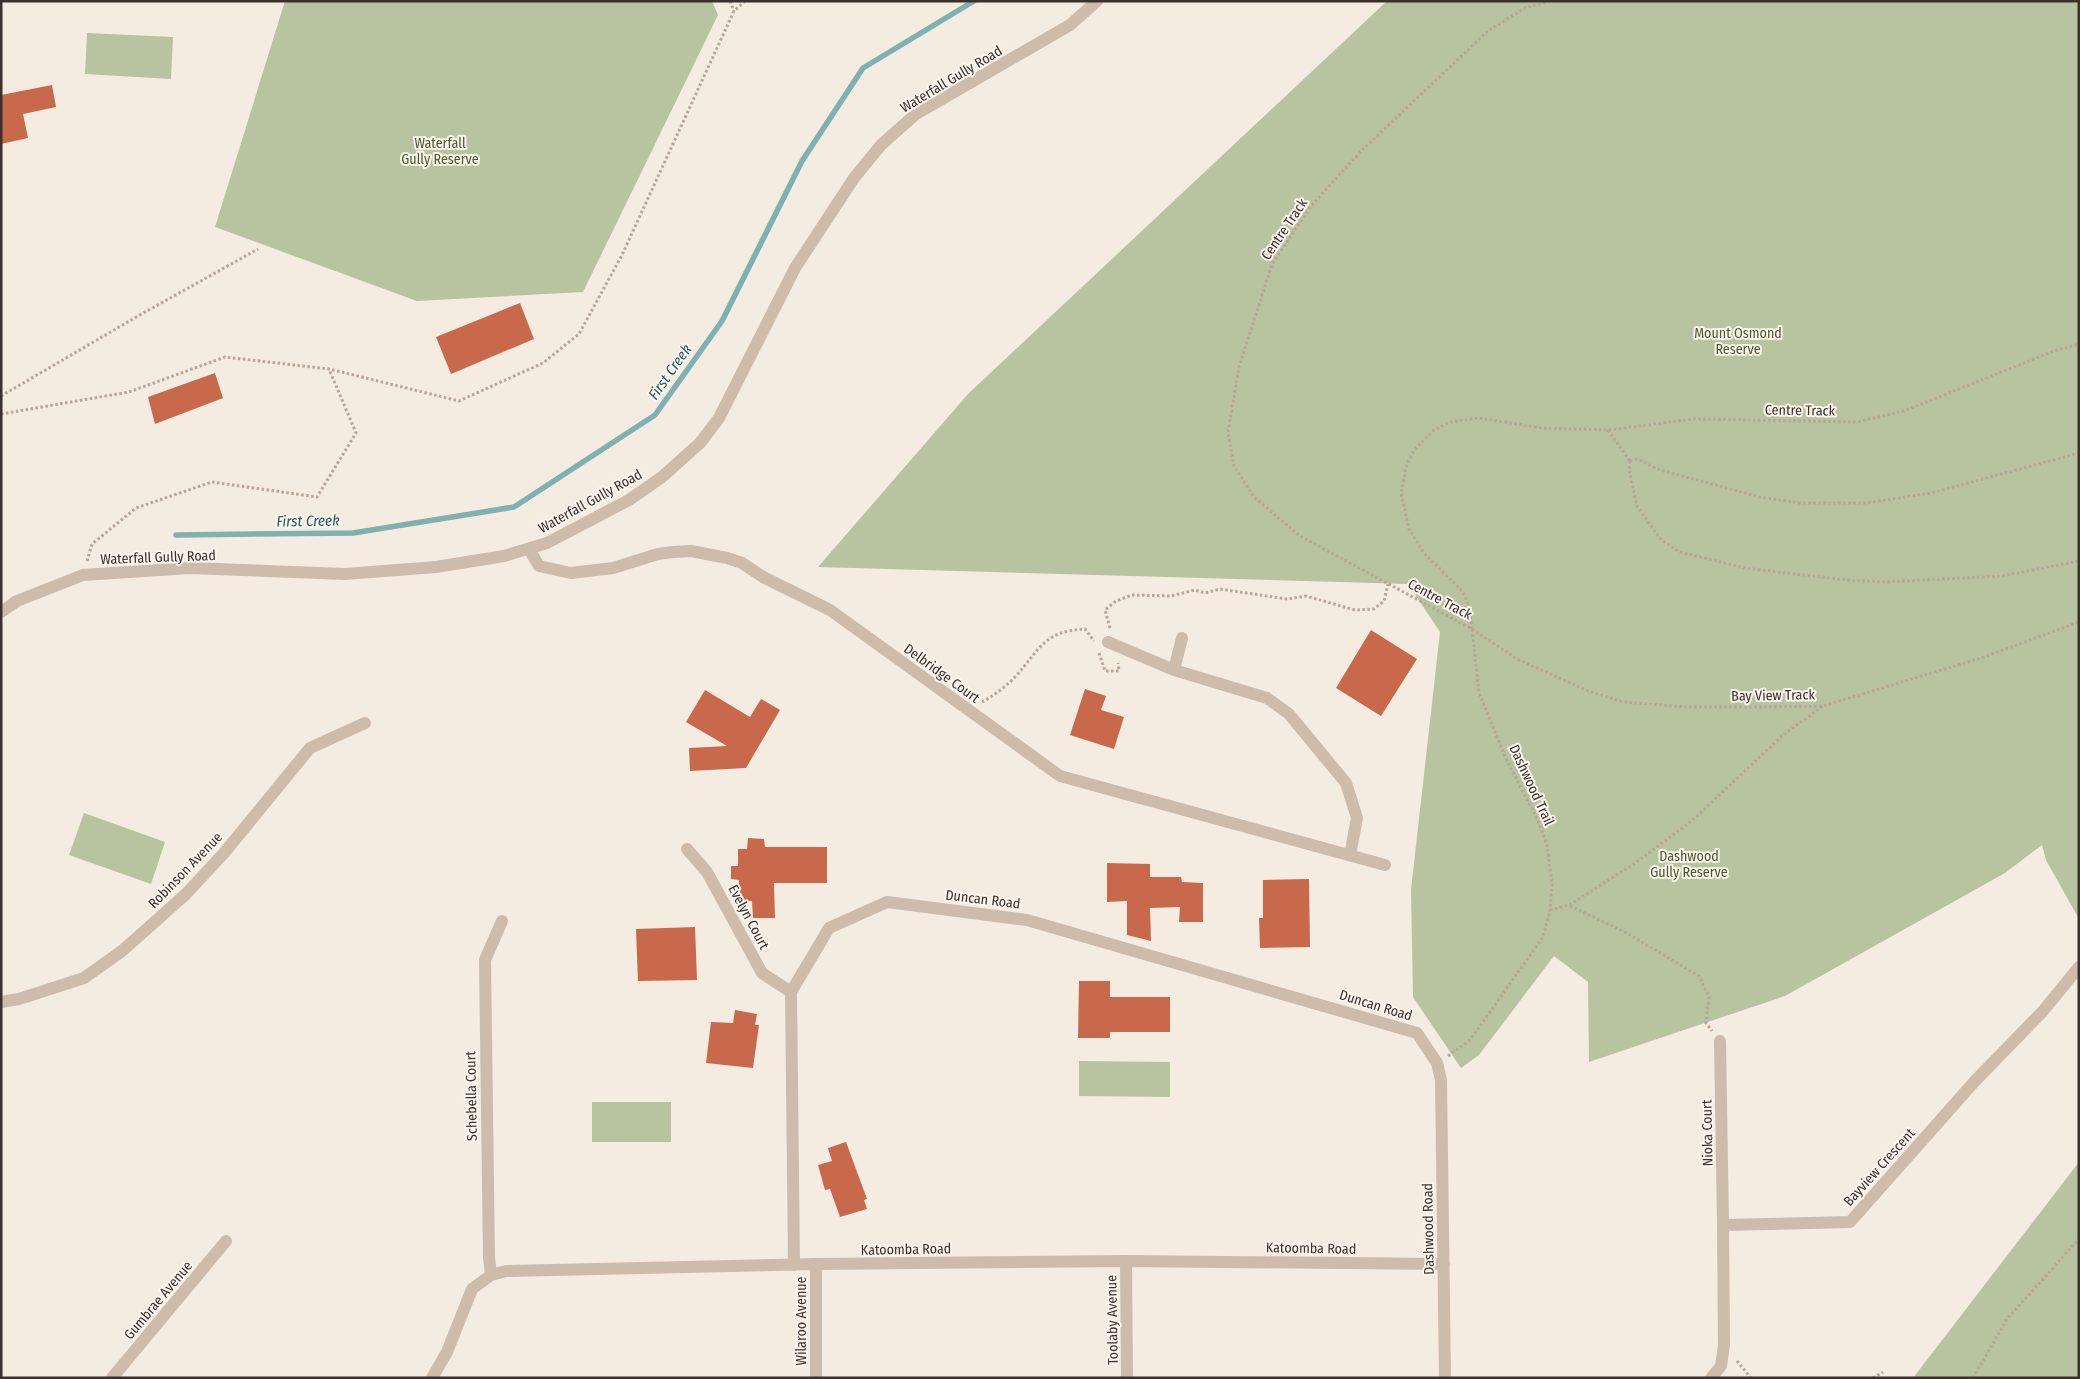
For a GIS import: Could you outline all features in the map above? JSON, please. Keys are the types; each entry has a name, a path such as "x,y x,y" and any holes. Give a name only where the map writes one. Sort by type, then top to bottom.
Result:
{"street":[{"name":"Waterfall Gully Road","path":"1,612 17,602 83,575 190,568 345,574 436,567 504,556 547,543 629,500 662,477 700,443 719,418 795,268 854,178 881,144 916,114 1070,25 1097,1"},
{"name":"Delbridge Court","path":"529,549 539,566 571,573 614,568 658,554 673,552 691,551 742,563 763,577 830,610 1060,776 1385,865"},
{"path":"1174,670 1182,638"},
{"path":"1109,642 1174,670 1267,698 1289,714 1346,783 1357,818 1350,855"},
{"name":"Robinson Avenue","path":"1,1002 19,999 84,978 122,951 186,894 224,853 310,748 365,723"},
{"name":"Evelyn Court","path":"687,849 707,872 762,973 791,992"},
{"name":"Duncan Road","path":"791,992 829,928 887,902 1027,920 1417,1033 1437,1063 1441,1080"},
{"name":"Schebella Court","path":"491,1275 489,1258 485,960 502,921"},
{"name":"Bayview Crescent","path":"1723,1225 1850,1222 1975,1081 2043,1011 2079,967"},
{"path":"791,992 794,1265"},
{"name":"Nioka Court","path":"1720,1041 1723,1225"},
{"name":"Dashwood Road","path":"1441,1080 1445,1378"},
{"path":"1711,1378 1721,1366 1724,1345 1723,1225"},
{"name":"Gumbrae Avenue","path":"112,1378 226,1242"},
{"name":"Katoomba Road","path":"432,1378 447,1352 472,1289 491,1275 506,1271 816,1264 1126,1261 1444,1264"},
{"name":"Toolaby Avenue","path":"1126,1261 1127,1378"},
{"name":"Wilaroo Avenue","path":"816,1264 816,1378"}],"path":[{"path":"730,1 734,11"},
{"path":"1,414 129,392 225,357 329,369 459,401 543,362 579,334 622,255 734,11 745,1"},
{"name":"Centre Track","path":"1472,629 1300,536 1254,496 1234,466 1228,432 1239,367 1272,264 1311,206 1362,150 1488,30 1525,8 1550,1"},
{"path":"1,396 258,249"},
{"name":"Centre Track","path":"1472,629 1469,606 1463,592 1424,554 1409,529 1401,493 1406,467 1414,450 1434,430 1450,422 1479,418 1542,428 1608,430 1692,419 1857,422 1904,411 2054,351 2079,344"},
{"path":"83,575 92,544 136,508 212,482 317,498 356,433 329,369"},
{"path":"1608,430 1630,461 1629,470 1637,506 1661,540 1680,552 1744,568 1846,580 1886,582 2002,576 2079,561"},
{"path":"1630,461 1637,459 1660,470 1760,497 1799,503 1866,503 1931,493 2079,452"},
{"path":"967,710 984,701 1014,678 1040,646 1053,635 1072,630 1085,629 1098,646 1105,671 1119,671 1109,642 1110,627 1105,610 1116,601 1132,595 1171,596 1195,590 1205,592 1220,589 1286,599 1306,596 1355,610 1374,609 1384,601 1388,584"},
{"name":"Bay View Track","path":"1472,629 1517,659 1588,691 1624,702 1688,706 1823,706 1984,656 2079,622"},
{"name":"Dashwood Trail","path":"1437,1063 1470,1040 1543,937 1550,910 1552,884 1547,845 1537,818 1506,759 1479,693 1472,629"},
{"path":"1550,910 1569,905 1634,864 1693,820 1782,735 1823,706"},
{"path":"1569,905 1623,931 1700,976 1709,997 1706,1023 1720,1041"},
{"path":"1973,1378 2007,1319 2079,1239"},
{"path":"1873,1378 1883,1372"}],"green space":[{"name":"Waterfall Gully Reserve","path":"285,1 712,1 718,15 583,292 417,301 215,227"},
{"name":"Mount Osmond Reserve","path":"1387,1 2079,1 2079,919 2046,860 2042,845 2005,873 1785,996 1589,1062 1588,982 1554,956 1479,1055 1461,1068 1413,997 1411,890 1440,632 1408,584 818,567 968,394"},
{"path":"87,33 173,37 171,79 85,74"},
{"path":"84,813 165,842 151,884 69,855"},
{"path":"1079,1061 1170,1062 1170,1097 1079,1096"},
{"path":"592,1102 671,1102 671,1142 592,1142"},
{"path":"2079,1162 2079,1378 1913,1378"}],"building":[{"path":"52,85 56,107 23,114 28,138 1,144 1,95"},
{"path":"520,303 534,339 451,374 436,337"},
{"path":"215,373 223,398 155,424 148,397"},
{"path":"1371,630 1417,659 1381,716 1336,688"},
{"path":"1085,689 1106,696 1101,710 1124,717 1114,749 1070,735"},
{"path":"705,690 750,717 761,699 780,710 746,768 690,771 689,748 727,746 686,722"},
{"path":"748,838 764,839 765,847 827,847 827,883 774,883 775,918 753,918 752,901 738,901 739,880 731,879 731,866 738,866 738,849 747,849"},
{"path":"1107,863 1150,864 1150,877 1181,877 1182,882 1203,883 1203,922 1179,922 1180,907 1150,908 1151,941 1127,935 1127,901 1107,902"},
{"path":"1309,879 1310,947 1260,948 1259,918 1263,918 1263,880"},
{"path":"695,927 697,980 638,981 636,929"},
{"path":"1079,981 1110,981 1110,997 1170,997 1170,1032 1110,1032 1110,1038 1078,1038"},
{"path":"735,1010 757,1014 755,1025 759,1025 753,1068 706,1063 711,1022 733,1023"},
{"path":"846,1142 867,1199 864,1200 867,1209 840,1217 830,1189 825,1190 818,1165 832,1161 828,1148"}],"waterway":[{"name":"First Creek","path":"176,535 353,533 514,507 655,415 722,321 802,161 863,68 974,1"}],"park label":[{"name":"Dashwood Gully Reserve","path":"1689,864"}]}
